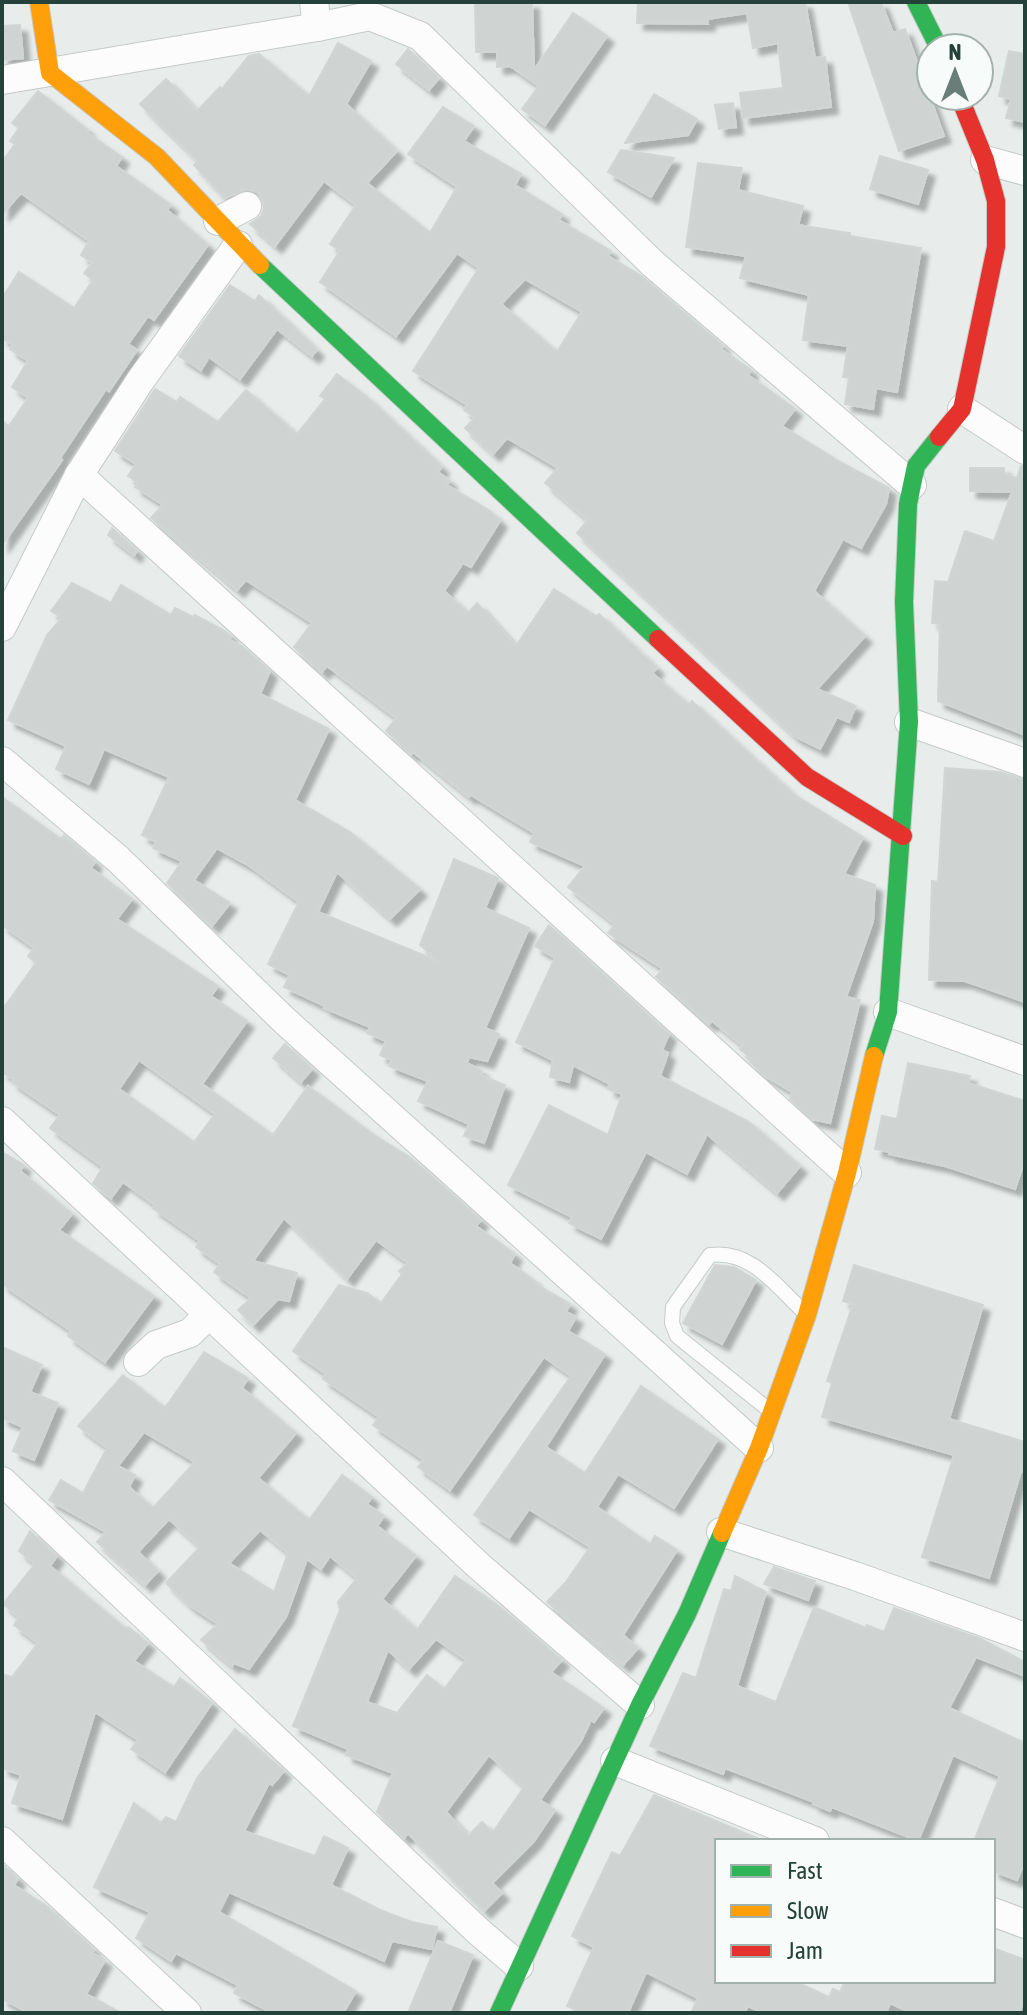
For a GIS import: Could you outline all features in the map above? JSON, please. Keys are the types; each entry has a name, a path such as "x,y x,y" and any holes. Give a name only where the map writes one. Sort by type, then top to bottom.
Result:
{"street":[{"path":"39,2 50,73 157,157 238,245 785,758 807,777 903,836"},
{"path":"916,2 931,32"},
{"path":"2,80 50,73 315,15 370,16 420,36 652,263 912,485"},
{"path":"501,2012 519,1966 640,1705 687,1614 759,1448 807,1315 847,1173 869,1072 888,1012 909,722 904,602 908,504 916,466 962,409 996,247 996,201 985,160 966,112"},
{"path":"985,160 1025,171"},
{"path":"218,221 247,206"},
{"path":"2,627 79,475 140,381 238,245"},
{"path":"962,409 1025,450"},
{"path":"79,475 847,1173"},
{"path":"909,722 1025,763"},
{"path":"2,761 118,859 285,1021 759,1448"},
{"path":"888,1012 1025,1061"},
{"path":"2,1121 480,1567 640,1705"},
{"path":"138,1362 156,1345 190,1333 209,1314"},
{"path":"2,1481 478,1931 519,1966"},
{"path":"721,1532 1025,1637"},
{"path":"615,1761 810,1839"},
{"path":"2,1841 187,2013"},
{"path":"995,1913 1025,1924"}],"lane":[{"path":"772,1412 677,1336 672,1323 673,1307 710,1255 724,1253 749,1261 807,1315"}],"building":[{"path":"475,2 532,2 534,70 573,13 607,36 545,125 522,109 539,86 510,66 497,67 497,52 476,52"},
{"path":"638,2 805,2 815,58 825,57 831,107 743,118 740,93 783,88 778,43 753,48 747,13 707,19 708,24 637,23"},
{"path":"848,2 881,2 893,33 905,29 915,56 915,112 935,112 944,136 899,151"},
{"path":"20,25 23,58 2,60 2,26"},
{"path":"338,43 371,61 346,104 397,151 367,183 430,233 457,187 408,154 443,107 474,126 464,141 521,174 515,185 562,214 559,220 611,251 608,256 640,275 723,346 721,349 751,370 748,375 795,409 782,426 889,488 886,504 861,548 843,539 814,591 865,636 817,689 856,706 849,722 837,717 820,749 794,736 577,533 588,520 545,483 558,468 507,438 493,454 465,428 475,418 464,410 467,405 413,371 479,268 457,253 396,336 320,282 340,251 330,244 356,205 324,181 275,246 250,224 261,216 264,208 257,192 247,189 225,198 194,165 198,161 140,104 166,79 197,111 220,87 222,89 249,56 259,54 309,96","holes":["525,279 582,312 557,352 501,304"]},
{"path":"408,49 439,78 429,90 396,64"},
{"path":"1009,51 1025,54 1025,122 1006,118 1011,99 999,96"},
{"path":"38,91 88,130 86,132 122,157 116,166 171,205 167,210 208,245 154,320 148,316 128,344 137,350 109,391 106,389 60,458 62,460 2,545 2,421 9,426 28,398 12,387 28,361 10,349 13,345 2,338 2,298 19,272 74,308 93,280 84,273 92,263 81,255 89,241 21,193 2,214 2,162 15,144 10,141 19,128 12,123"},
{"path":"654,94 697,119 688,135 625,143"},
{"path":"733,103 736,127 719,129 715,105"},
{"path":"621,150 674,158 651,197 608,172"},
{"path":"880,156 928,170 918,204 870,189"},
{"path":"698,163 742,168 738,190 803,206 798,225 921,248 897,392 876,388 873,409 845,404 849,378 843,377 848,346 803,340 809,295 740,278 746,256 686,247"},
{"path":"230,285 255,301 259,295 317,350 312,356 277,329 240,379 209,357 201,370 179,356"},
{"path":"337,374 368,398 442,467 438,472 450,481 447,485 490,511 500,521 471,567 463,563 444,591 468,613 477,603 516,646 554,589 596,616 599,614 657,668 652,673 689,705 692,701 793,794 863,837 844,874 875,885 873,921 846,997 860,1000 830,1123 812,1119 790,1099 792,1092 765,1076 750,1062 752,1059 740,1049 743,1046 712,1021 709,1024 656,977 663,969 608,933 615,924 568,887 585,866 530,842 534,833 471,795 469,797 413,752 411,754 386,731 396,718 327,666 322,672 294,647 312,623 246,580 237,590 151,518 163,505 135,487 138,483 128,476 136,464 115,451 155,389 177,402 180,397 218,422 246,390 297,434 325,399 320,396"},
{"path":"1021,466 1025,467 1025,735 938,701 940,624 932,623 935,581 948,582 965,531 994,541 1012,492 970,491 970,468 1004,468 1004,474 1017,478"},
{"path":"112,528 137,551 134,555 108,535"},
{"path":"72,583 111,603 121,585 171,615 175,608 225,631 231,636 229,640 242,646 270,671 260,694 329,729 295,800 350,832 420,889 390,919 337,872 318,912 440,962 420,945 454,859 498,878 485,908 529,928 485,1028 499,1034 487,1061 469,1057 467,1063 482,1071 480,1075 505,1085 484,1143 464,1136 469,1124 418,1101 428,1081 389,1066 392,1060 380,1055 386,1041 367,1033 370,1027 284,987 290,975 268,964 299,902 248,865 217,848 194,880 230,903 212,926 167,883 182,861 153,848 156,842 142,835 169,777 104,749 89,784 56,769 66,746 8,720 47,635 62,618 51,611"},
{"path":"945,768 1000,772 1025,780 1025,1002 965,981 929,980 932,881 938,882"},
{"path":"2,797 61,839 64,835 95,862 91,868 132,899 117,919 218,986 211,996 247,1021 202,1084 273,1135 308,1086 411,1158 481,1220 476,1226 515,1254 510,1263 534,1283 570,1304 566,1312 576,1317 568,1331 605,1354 546,1447 585,1473 641,1386 718,1439 674,1508 618,1474 597,1507 650,1544 655,1536 677,1550 623,1635 638,1648 623,1665 547,1602 566,1582 590,1547 529,1509 509,1538 474,1515 571,1376 544,1357 450,1490 418,1467 424,1460 373,1425 379,1417 323,1379 326,1374 293,1351 339,1285 367,1293 381,1303 402,1274 399,1271 408,1263 376,1240 347,1279 284,1218 253,1261 297,1273 289,1301 278,1299 253,1325 238,1310 251,1298 214,1272 220,1264 196,1247 200,1241 123,1182 111,1198 104,1193 93,1183 103,1167 50,1128 60,1115 2,1072 2,1010 36,963 28,956 34,948 2,925","holes":["139,1060 215,1114 194,1142 119,1089"]},
{"path":"549,925 669,1034 662,1050 668,1053 660,1076 749,1122 800,1166 777,1193 707,1134 687,1174 646,1152 601,1239 569,1223 572,1217 508,1185 549,1105 608,1135 622,1094 608,1089 610,1084 573,1065 569,1082 550,1077 553,1060 516,1042 555,958 535,946"},
{"path":"285,1044 312,1069 301,1082 273,1058"},
{"path":"908,1063 970,1076 968,1083 1025,1101 1025,1159 1015,1189 945,1166 875,1149 882,1116 897,1119"},
{"path":"2,1152 24,1165 20,1171 72,1214 59,1230 154,1296 105,1362 68,1336 71,1331 2,1284"},
{"path":"715,1265 734,1267 756,1280 722,1344 683,1323"},
{"path":"854,1265 983,1305 949,1419 1025,1442 1025,1472 1021,1471 989,1578 922,1557 954,1455 822,1417 832,1383 827,1381 853,1304 843,1301"},
{"path":"2,1347 42,1365 30,1392 58,1403 34,1460 13,1451 23,1427 2,1418"},
{"path":"204,1352 248,1378 242,1388 296,1433 258,1478 309,1520 342,1475 372,1497 367,1504 384,1516 377,1526 416,1556 382,1599 417,1630 455,1576 500,1607 562,1660 551,1672 604,1708 594,1722 591,1720 581,1741 540,1800 555,1810 534,1841 492,1883 502,1893 484,1911 408,1833 404,1838 377,1812 393,1773 346,1755 348,1749 293,1726 340,1610 338,1602 357,1578 330,1556 321,1569 307,1559 286,1617 249,1669 234,1663 232,1666 201,1640 218,1624 189,1605 166,1583 200,1547 169,1519 138,1552 158,1571 145,1585 97,1542 106,1532 49,1500 61,1480 83,1493 107,1448 78,1426 123,1375 165,1408","holes":["144,1432 195,1462 153,1508 129,1487 135,1475 118,1466","260,1530 288,1553 274,1592 229,1563","436,1639 466,1660 444,1689 427,1675 397,1713 367,1702 388,1650 409,1669","489,1755 524,1787 493,1832 482,1822 468,1836 446,1812"]},
{"path":"30,1531 57,1556 50,1566 126,1629 128,1627 148,1643 134,1661 174,1687 180,1678 212,1703 165,1772 131,1749 138,1740 95,1712 62,1819 12,1803 21,1775 2,1768 2,1674 12,1677 38,1643 14,1625 19,1617 3,1604 35,1564 19,1551"},
{"path":"774,1567 815,1581 808,1600 764,1584"},
{"path":"735,1576 766,1592 737,1686 776,1702 814,1607 884,1632 894,1608 981,1639 1025,1662 1025,1676 976,1657 949,1708 1025,1743 1025,1861 1017,1880 995,1872 995,1839 975,1839 1000,1776 953,1755 919,1839 913,1839 832,1807 830,1811 725,1768 723,1774 650,1746 683,1673 696,1678 724,1589 731,1591"},
{"path":"235,1729 284,1771 272,1785 269,1783 244,1831 315,1856 324,1836 348,1848 331,1885 380,1910 437,1927 432,1949 392,1941 384,1961 229,1892 219,1912 356,1991 343,2013 272,2013 234,1993 238,1985 176,1953 171,1961 136,1938 150,1912 94,1887 134,1803 161,1823 166,1817 176,1822 197,1778"},
{"path":"654,1795 759,1839 715,1839 715,1983 798,1983 829,1997 833,1989 840,1992 844,1983 995,1983 995,1949 1025,1960 1025,1997 1019,2013 912,2013 890,2003 886,2013 764,2013 748,2006 744,2013 691,2013 698,1998 646,1972 628,2013 582,2013 567,2006 594,1947 572,1936 612,1852 620,1856"},
{"path":"2,1864 18,1879 14,1885 48,1907 94,1950 92,1953 105,1960 86,1994 121,2013 29,2013 2,1999"},
{"path":"438,1941 473,1955 449,2013 408,2013"}],"traffic: fast":[{"path":"916,2 931,32"},
{"path":"260,265 658,639"},
{"path":"874,1056 888,1012 909,722 904,602 908,504 916,466 939,437"},
{"path":"499,2013 722,1533"}],"traffic: slow":[{"path":"39,2 50,73 157,157 260,265"},
{"path":"722,1533 759,1448 807,1315 847,1173 874,1056"}],"traffic: jam":[{"path":"939,437 962,409 996,247 996,201 985,160 966,112"},
{"path":"658,639 807,777 903,836"}]}
